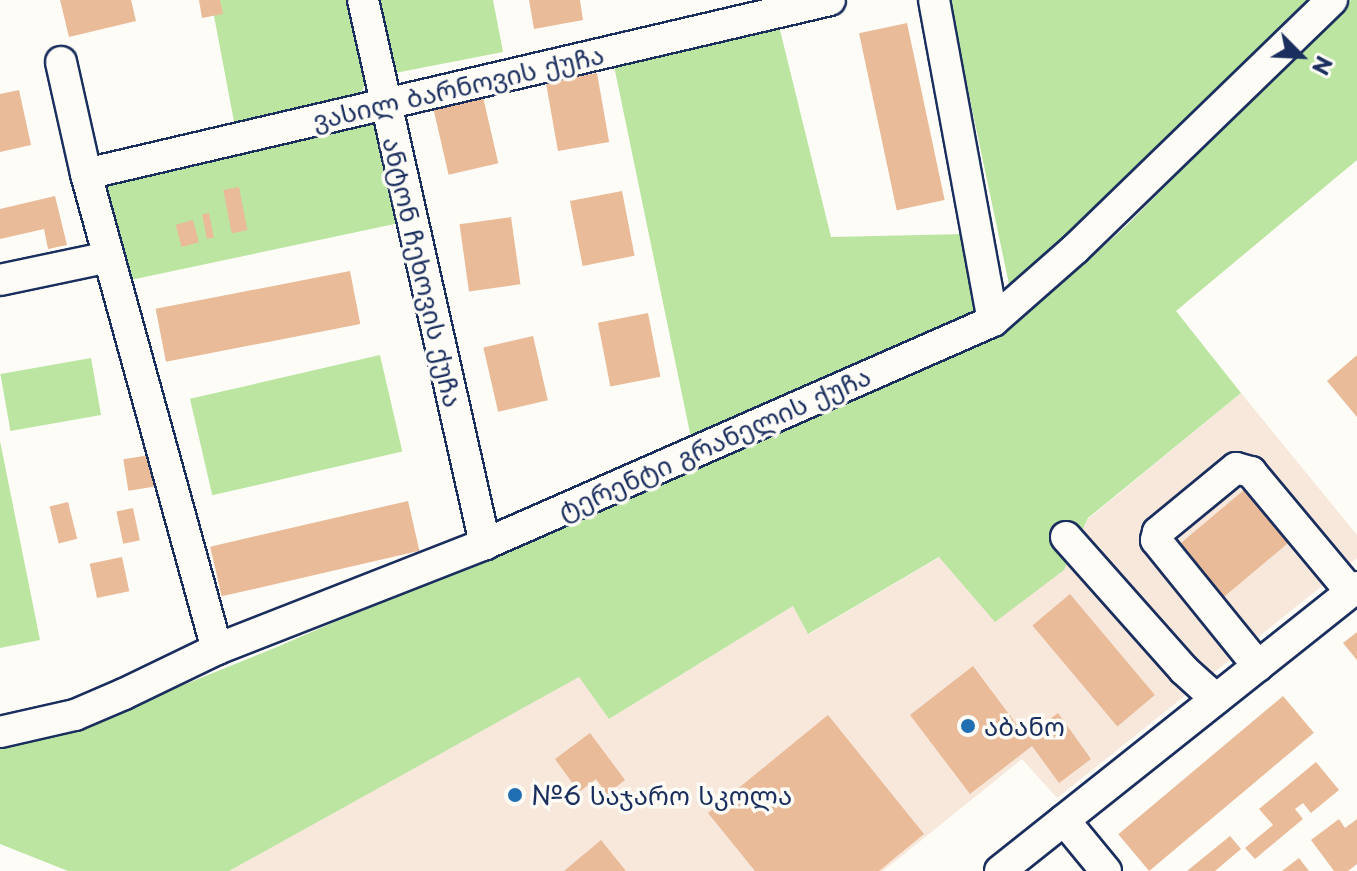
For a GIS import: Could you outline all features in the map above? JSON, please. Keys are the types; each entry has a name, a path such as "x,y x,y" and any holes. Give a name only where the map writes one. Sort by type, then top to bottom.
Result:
{"street":[{"name":"ანტონ ჩეხოვის ქუჩა","path":"363,0 485,544"},
{"name":"ვასილ ბარნოვის ქუჩა","path":"86,174 830,0"},
{"path":"934,0 993,321"},
{"name":"ტერენტი გრანელის ქუჩა","path":"0,732 75,715 217,649 485,544 993,321 1075,249 1332,0"},
{"path":"61,62 86,174 217,649"},
{"path":"0,280 109,257"},
{"path":"1000,871 1216,699 1253,660 1349,585 1243,467 1236,468 1158,532 1157,545 1253,660"},
{"path":"1066,537 1184,670 1216,699"},
{"path":"1064,820 1106,871"}],"shaded area":[{"path":"1241,393 1357,535 1357,558 1057,798 1022,759 883,871 229,871 580,676 609,719 793,606 809,634 940,557 995,621 1063,570 1088,519"}],"green space":[{"path":"211,0 353,0 369,76 362,91 350,98 235,127"},
{"path":"378,0 493,0 503,52 395,73"},
{"path":"949,0 1313,0 1010,289"},
{"path":"1351,0 1357,0 1357,160 1176,311 1241,393 1088,518 1064,570 995,622 939,557 808,634 793,606 609,719 579,677 229,871 68,871 0,844 0,748 75,729 277,647 981,341 1026,315 1125,227"},
{"path":"779,26 831,237 966,234 980,314 691,438 613,61"},
{"path":"374,121 396,224 126,281 104,178"},
{"path":"380,355 402,451 212,495 190,399"},
{"path":"91,358 101,415 10,431 0,374"},
{"path":"0,441 40,640 0,648"}],"building":[{"path":"60,0 131,0 136,21 69,37"},
{"path":"199,0 220,0 223,14 202,18"},
{"path":"529,0 580,0 583,20 534,29"},
{"path":"907,23 945,200 897,210 859,33"},
{"path":"597,73 609,142 558,151 546,82"},
{"path":"19,90 31,145 0,152 0,94"},
{"path":"483,97 498,163 449,175 433,108"},
{"path":"239,187 247,230 232,233 223,190"},
{"path":"622,191 635,256 583,266 570,201"},
{"path":"55,196 67,245 48,249 44,229 0,239 0,209"},
{"path":"209,213 214,238 207,239 202,214"},
{"path":"511,217 520,284 469,292 460,224"},
{"path":"193,220 199,242 182,247 176,225"},
{"path":"350,271 360,324 166,362 156,309"},
{"path":"648,313 660,377 610,387 598,323"},
{"path":"533,336 548,400 498,412 483,347"},
{"path":"1357,355 1357,417 1327,381"},
{"path":"150,455 155,487 128,491 123,459"},
{"path":"1250,485 1294,538 1219,601 1175,548"},
{"path":"408,501 419,551 222,596 210,547"},
{"path":"68,502 77,539 59,543 50,507"},
{"path":"133,508 140,540 123,544 116,512"},
{"path":"122,557 129,591 97,598 90,564"},
{"path":"1070,594 1155,695 1117,727 1032,625"},
{"path":"1357,632 1357,660 1343,643"},
{"name":"აბანო","path":"973,666 1026,737 1058,713 1091,759 1059,783 1032,746 970,794 910,715"},
{"path":"1283,696 1314,733 1149,871 1118,834"},
{"path":"828,715 924,834 879,871 755,871 708,813"},
{"path":"590,733 625,780 607,794 596,779 579,792 555,759"},
{"path":"1316,762 1339,790 1311,813 1303,803 1295,809 1303,819 1255,859 1245,848 1273,825 1259,809"},
{"path":"1339,819 1345,828 1357,819 1357,864 1348,871 1334,871 1311,840"},
{"path":"1230,836 1241,849 1215,871 1187,871"},
{"path":"601,840 626,871 564,871"},
{"path":"1299,858 1309,871 1282,871"}],"place":[{"name":"აბანო","path":"968,726"},
{"name":"№6 საჯარო სკოლა","path":"515,795"}]}
